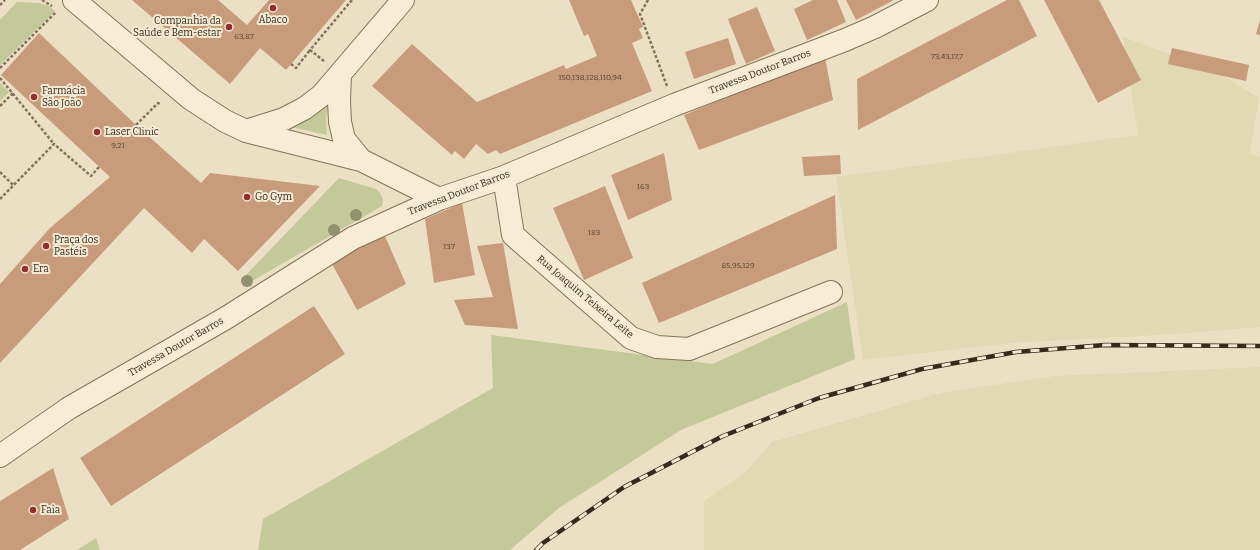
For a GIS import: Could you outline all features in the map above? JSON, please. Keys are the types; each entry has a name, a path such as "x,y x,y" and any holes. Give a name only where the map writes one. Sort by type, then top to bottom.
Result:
{"street":[{"path":"246,130 284,119 305,108 322,95 403,0"},
{"name":"Travessa Doutor Barros","path":"0,456 69,408 226,318 353,238 439,199 504,177 674,105 845,40 876,27 927,0"},
{"path":"66,5 191,99 225,120 246,130 361,160 439,199"},
{"path":"340,74 338,101 340,122 344,139 361,160"},
{"name":"Rua Joaquim Teixeira Leite","path":"504,177 513,235 631,338 657,347 689,349 831,292"}],"path":[{"path":"0,5 5,0"},
{"path":"648,0 640,14 674,105"},
{"path":"0,68 66,5"},
{"path":"291,64 296,68 310,50"},
{"path":"0,78 54,144 91,176 99,167"},
{"path":"0,106 13,93"},
{"path":"136,126 158,103 163,106"},
{"path":"0,199 54,144"},
{"path":"0,172 13,185"}],"shaded area":[{"path":"1123,37 1216,71 1259,98 1250,153 1260,157 1260,327 1177,334 1010,343 863,360 836,177 1138,135"},
{"path":"1260,367 1260,550 704,550 704,501 746,472 772,442 940,393 1055,376"}],"green space":[{"path":"17,2 39,3 49,6 55,11 0,65 0,20"},
{"path":"0,83 9,92 0,101"},
{"path":"326,103 328,106 326,120 327,135 291,127"},
{"path":"339,178 376,189 383,199 382,206 247,284 242,279"},
{"path":"847,302 855,359 681,430 559,508 510,550 258,550 263,519 493,388 491,335 713,364"},
{"path":"96,538 100,550 77,550"}],"building":[{"path":"132,0 218,0 247,25 269,0 346,0 286,70 260,48 230,84"},
{"path":"569,0 631,0 643,27 639,29 643,38 632,43 652,91 500,154 496,150 488,154 476,144 464,159 455,151 452,155 372,86 412,44 477,102 564,65 566,69 597,56 588,34 584,36"},
{"path":"813,0 837,0 846,22 807,40 794,9"},
{"path":"846,0 894,0 856,20"},
{"path":"1007,0 1019,0 1037,36 858,130 857,79"},
{"path":"1044,0 1099,0 1141,80 1098,103"},
{"path":"757,7 775,51 746,64 728,19"},
{"path":"1260,20 1260,35 1256,34"},
{"path":"39,33 136,125 201,183 210,173 320,186 238,271 204,239 192,253 144,208 0,363 0,284 50,228 110,177 1,75"},
{"path":"728,38 736,64 694,79 685,52"},
{"path":"1172,48 1249,65 1246,81 1168,64"},
{"path":"825,57 833,100 699,150 684,115"},
{"path":"664,153 672,200 628,220 611,175"},
{"path":"840,155 841,174 804,176 802,157"},
{"path":"605,186 633,258 584,280 553,208"},
{"path":"835,195 837,249 659,323 642,283"},
{"path":"462,203 475,275 434,283 425,219"},
{"path":"384,234 406,284 357,310 331,262"},
{"path":"503,243 518,329 465,325 454,300 493,297 477,246"},
{"path":"314,306 345,354 111,506 80,458"},
{"name":"Faia","path":"53,468 69,519 20,550 0,550 0,501"}],"railway":[{"path":"536,550 543,543 624,487 723,436 819,398 922,369 1016,352 1105,345 1260,346"}],"place":[{"name":"Abaco","path":"273,8"},
{"name":"Companhia da Saúde e Bem-estar","path":"229,27"},
{"name":"Farmácia São João","path":"34,97"},
{"name":"Laser Clinic","path":"97,132"},
{"name":"Go Gym","path":"247,197"},
{"name":"Praça dos Pastéis","path":"46,246"},
{"name":"Era","path":"25,269"},
{"name":"Faia","path":"33,510"}]}
